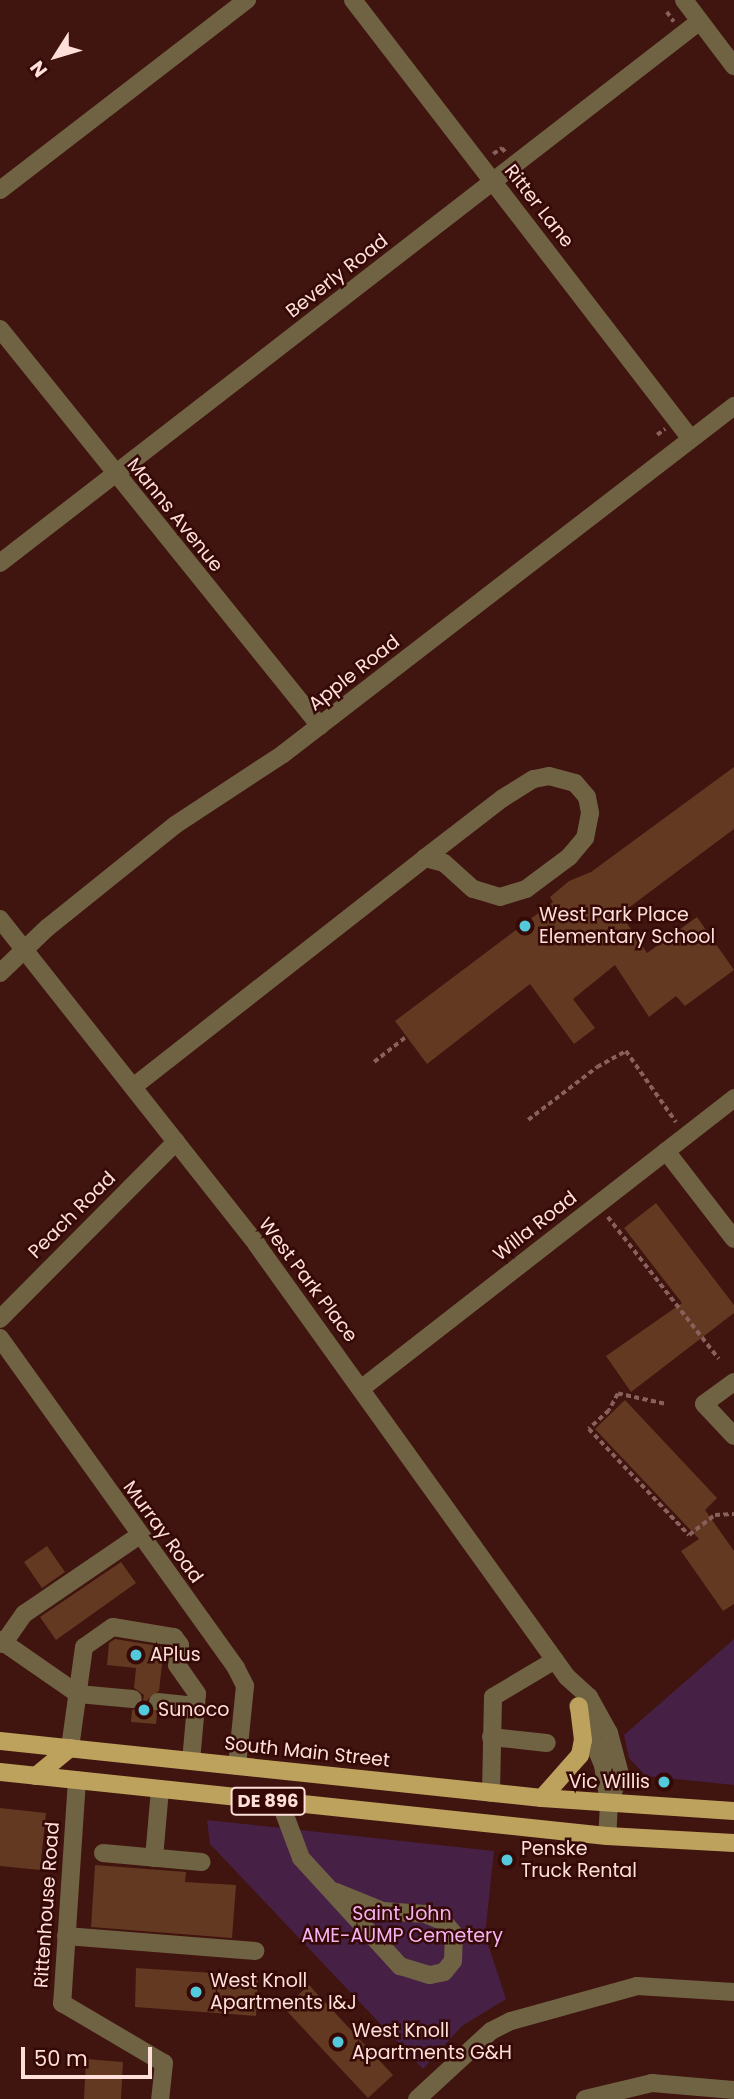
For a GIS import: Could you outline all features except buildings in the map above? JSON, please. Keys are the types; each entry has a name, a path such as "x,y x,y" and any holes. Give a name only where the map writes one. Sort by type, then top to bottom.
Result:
{"main road":[{"path":"542,1798 580,1755 583,1740 579,1706"},
{"name":"South Main Street","path":"0,1741 609,1803"},
{"path":"36,1776 70,1748"},
{"path":"77,1780 115,1753"},
{"name":"DE 896","path":"0,1772 607,1836 734,1843"},
{"name":"DE 896","path":"609,1803 734,1811"}],"street":[{"path":"0,190 247,0"},
{"name":"Ritter Lane","path":"353,0 691,439"},
{"path":"684,0 734,66"},
{"name":"Beverly Road","path":"0,564 700,21"},
{"name":"Manns Avenue","path":"0,329 320,726"},
{"name":"Apple Road","path":"0,974 24,950 175,825 320,726 734,406"},
{"path":"132,1087 425,858 534,779 563,778 587,797 590,813 585,838 569,857 526,889 500,897 473,889 444,863 425,858"},
{"name":"West Park Place","path":"0,919 176,1142 362,1388 567,1677 589,1697 609,1733 620,1774 609,1803"},
{"name":"Willa Road","path":"362,1388 734,1098"},
{"name":"Peach Road","path":"0,1319 176,1142"},
{"path":"666,1151 734,1239"},
{"name":"Murray Road","path":"0,1338 245,1686 237,1766"},
{"path":"734,1382 704,1404 734,1436"},
{"path":"133,1699 78,1694 2,1642 24,1614 140,1535"},
{"path":"70,1748 84,1647 113,1627 174,1637 180,1645 177,1665 197,1694 191,1761"},
{"path":"491,1793 493,1697 555,1660"},
{"name":"West Park Place","path":"567,1677 596,1740 609,1803 607,1836"},
{"path":"158,1702 196,1706"},
{"path":"491,1737 547,1744"},
{"name":"Rittenhouse Road","path":"77,1780 62,2003 164,2063 160,2099"},
{"path":"154,1858 160,1789"},
{"path":"280,1802 301,1858 336,1892 400,1966 429,1975 444,1972 453,1961 454,1934 444,1922 425,1914 383,1911 336,1892"},
{"path":"103,1853 202,1862"},
{"path":"66,1936 255,1951"},
{"path":"417,2099 491,2031 511,2021 637,1986 734,1992"},
{"path":"586,2099 652,2083 734,2090"}],"path":[{"path":"374,1062 407,1036"},
{"path":"528,1120 597,1067 625,1051 677,1122"},
{"path":"608,1217 719,1359"},
{"path":"664,1405 618,1394 609,1411 589,1429 689,1535 715,1515 734,1514"}],"green space":[{"path":"734,1639 734,1785 646,1776 629,1758 624,1735"},
{"name":"Saint John AME-AUMP Cemetery","path":"207,1820 494,1851 485,1935 506,1999 462,2026 423,2069 210,1844"}],"place":[{"name":"West Park Place Elementary School","path":"525,926"},
{"name":"APlus","path":"136,1655"},
{"name":"Sunoco","path":"144,1710"},
{"name":"Vic Willis","path":"664,1782"},
{"name":"Penske Truck Rental","path":"507,1860"},
{"name":"West Knoll Apartments I&J","path":"196,1992"},
{"name":"West Knoll Apartments G&H","path":"338,2042"}]}
